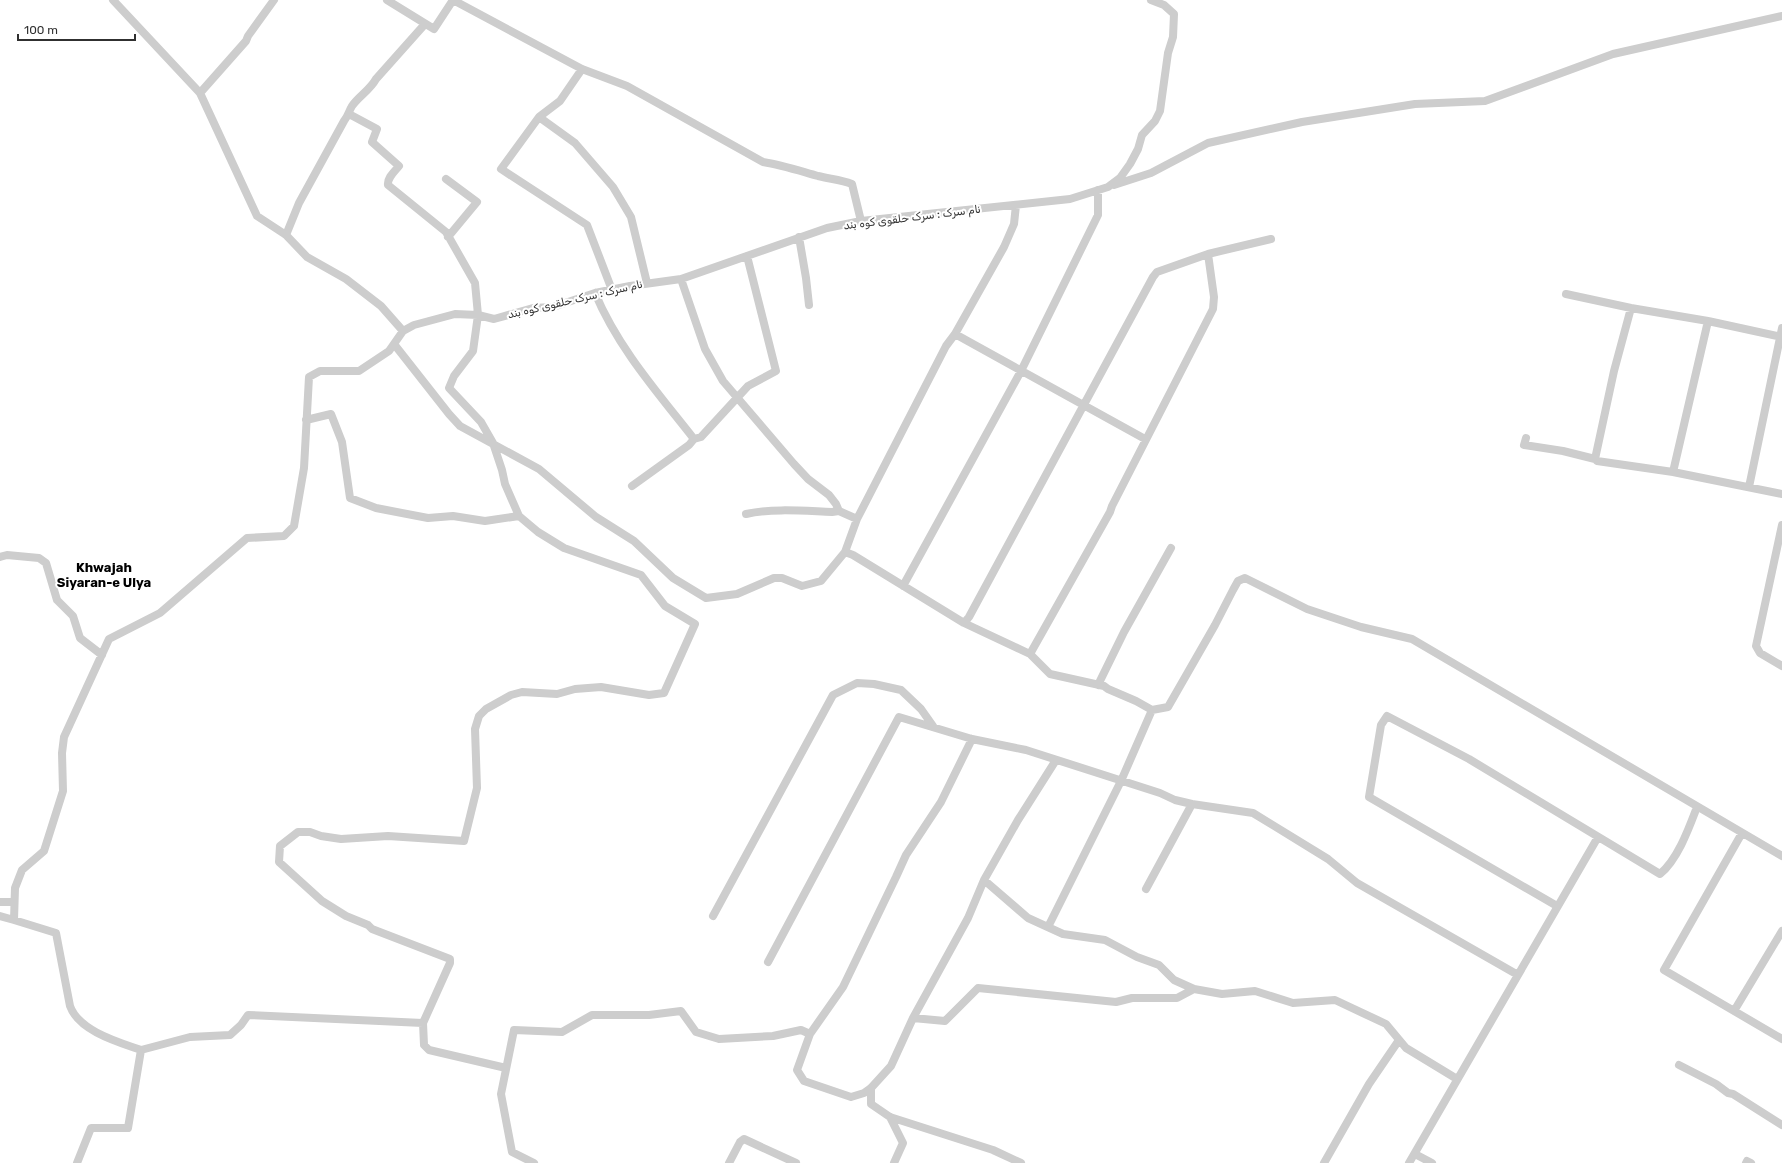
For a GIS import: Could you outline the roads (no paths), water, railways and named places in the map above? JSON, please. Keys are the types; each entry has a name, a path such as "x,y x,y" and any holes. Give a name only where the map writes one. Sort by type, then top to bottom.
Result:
{"street":[{"path":"14,920 15,888 22,870 44,851 63,791 62,753 64,737 109,639 160,613 247,538 284,536 294,526 304,468 309,377 320,371 359,371 389,351 402,331 381,306 346,279 307,257 286,235 257,216 200,93 113,0"},
{"path":"200,93 243,45 274,0"},
{"path":"387,0 434,29 453,0 582,70 627,86 763,162 782,165 820,177 842,180 852,184 861,221"},
{"name":"نام سرک : سرک حلقوی کوه بند","path":"402,331 414,325 455,314 478,315 494,319 533,308 553,307 595,294 647,282 680,279 827,228 861,221 1070,199 1108,187 1120,178 1130,164 1138,149 1142,135 1155,121 1160,111 1168,53 1173,37 1174,14 1164,5 1150,0"},
{"path":"1108,187 1151,173 1208,143 1302,122 1416,104 1485,101 1613,54 1782,16"},
{"path":"286,235 299,203 352,107 366,90 372,87 376,79 425,24"},
{"path":"582,70 560,101 539,117 501,169 587,225 612,290"},
{"path":"349,114 377,129 372,142 399,166 387,182 388,185 446,232 475,284 478,315 473,351 454,376 449,388 481,422 493,443 505,484 519,516 538,532 564,548 641,574 665,606 695,624 664,693 649,695 601,687 557,694 522,692 511,695 483,712 479,716 475,729 476,788 464,841 388,836 341,839 321,836 310,832 298,832 280,846 279,862 322,901 346,916 368,925 372,929 450,959 450,963 423,1023 424,1045 429,1050 506,1068"},
{"path":"539,117 575,143 613,187 631,217 647,282"},
{"path":"446,180 476,202 448,237"},
{"path":"903,586 1021,372 1098,216 1098,190"},
{"path":"394,344 460,426 539,469 596,516 634,541 673,578 706,598 737,594 774,578 782,578 802,586 821,580 845,552 857,519 946,346 955,334 1004,247 1014,224 1016,205"},
{"path":"800,237 809,305"},
{"path":"964,623 1153,277 1157,272 1208,254 1271,239"},
{"path":"1030,654 1110,512 1145,439 1213,309 1214,297 1208,254"},
{"path":"632,486 689,445 694,439 701,437 748,386 776,372 747,256"},
{"path":"680,279 705,349 723,381 794,464 808,479 829,495 839,511"},
{"path":"595,294 604,315 636,364 694,439"},
{"path":"1566,294 1631,308 1708,320 1781,337"},
{"path":"1596,459 1614,371 1631,308"},
{"path":"1673,472 1708,320"},
{"path":"1749,487 1782,328"},
{"path":"955,334 1021,372 1145,439"},
{"path":"306,420 331,414 342,442 350,498 376,508 428,518 453,516 485,522 519,516"},
{"path":"1526,438 1524,445 1563,451 1613,465 1673,472 1782,494"},
{"path":"746,514 758,511 788,510 839,511 857,519"},
{"path":"1782,525 1756,646 1760,653 1782,666"},
{"path":"1098,684 1124,632 1171,548"},
{"path":"845,552 854,555 964,623 1030,654 1050,674 1098,684 1136,700 1152,710 1168,707 1215,625 1238,581 1245,578 1307,609 1361,627 1412,639 1782,856"},
{"path":"0,557 7,555 39,558 46,563 58,600 74,616 80,638 102,655"},
{"path":"713,916 833,695 857,683 874,684 901,690 921,709 933,726"},
{"path":"1048,928 1121,781 1152,710"},
{"path":"1557,906 1369,798 1381,725 1387,716 1469,759 1660,874 1669,864 1687,832 1697,807"},
{"path":"768,962 899,717 972,739 1026,750 1160,793 1175,800 1253,813 1328,859 1357,883 1518,974"},
{"path":"972,739 941,802 906,855 843,987 810,1034 797,1070 804,1081 851,1097 864,1093 871,1088 891,1066 912,1018 968,918 984,880 1018,820 1056,760"},
{"path":"1146,889 1192,804"},
{"path":"1742,833 1664,970 1782,1039"},
{"path":"1409,1163 1598,837"},
{"path":"984,880 1028,918 1063,934 1105,940 1137,957 1159,965 1174,980 1194,989 1222,994 1255,991 1293,1003 1335,1000 1386,1024 1406,1048 1457,1080"},
{"path":"0,902 14,902"},
{"path":"0,916 56,933 70,1006 73,1014 108,1039 141,1050 190,1037 230,1035 248,1016 423,1023"},
{"path":"1734,1011 1782,931"},
{"path":"912,1018 944,1021 978,988 1116,1002 1132,998 1178,998 1194,989"},
{"path":"534,1163 512,1152 501,1094 514,1030 562,1032 592,1015 649,1015 680,1011 696,1032 719,1039 773,1036 801,1030 810,1034"},
{"path":"1324,1163 1369,1084 1399,1040"},
{"path":"77,1163 91,1128 128,1128 141,1050"},
{"path":"1679,1065 1716,1084 1728,1093 1733,1094 1782,1125"},
{"path":"871,1088 871,1104 890,1117 993,1150 1021,1163"},
{"path":"890,1117 903,1143 894,1163"},
{"path":"729,1163 740,1142 744,1139 796,1163"},
{"path":"1415,1154 1432,1163"},
{"path":"1746,1163 1748,1161 1751,1163"}],"district":[{"name":"Khwajah Siyaran-e Ulya","path":"104,574"}]}
